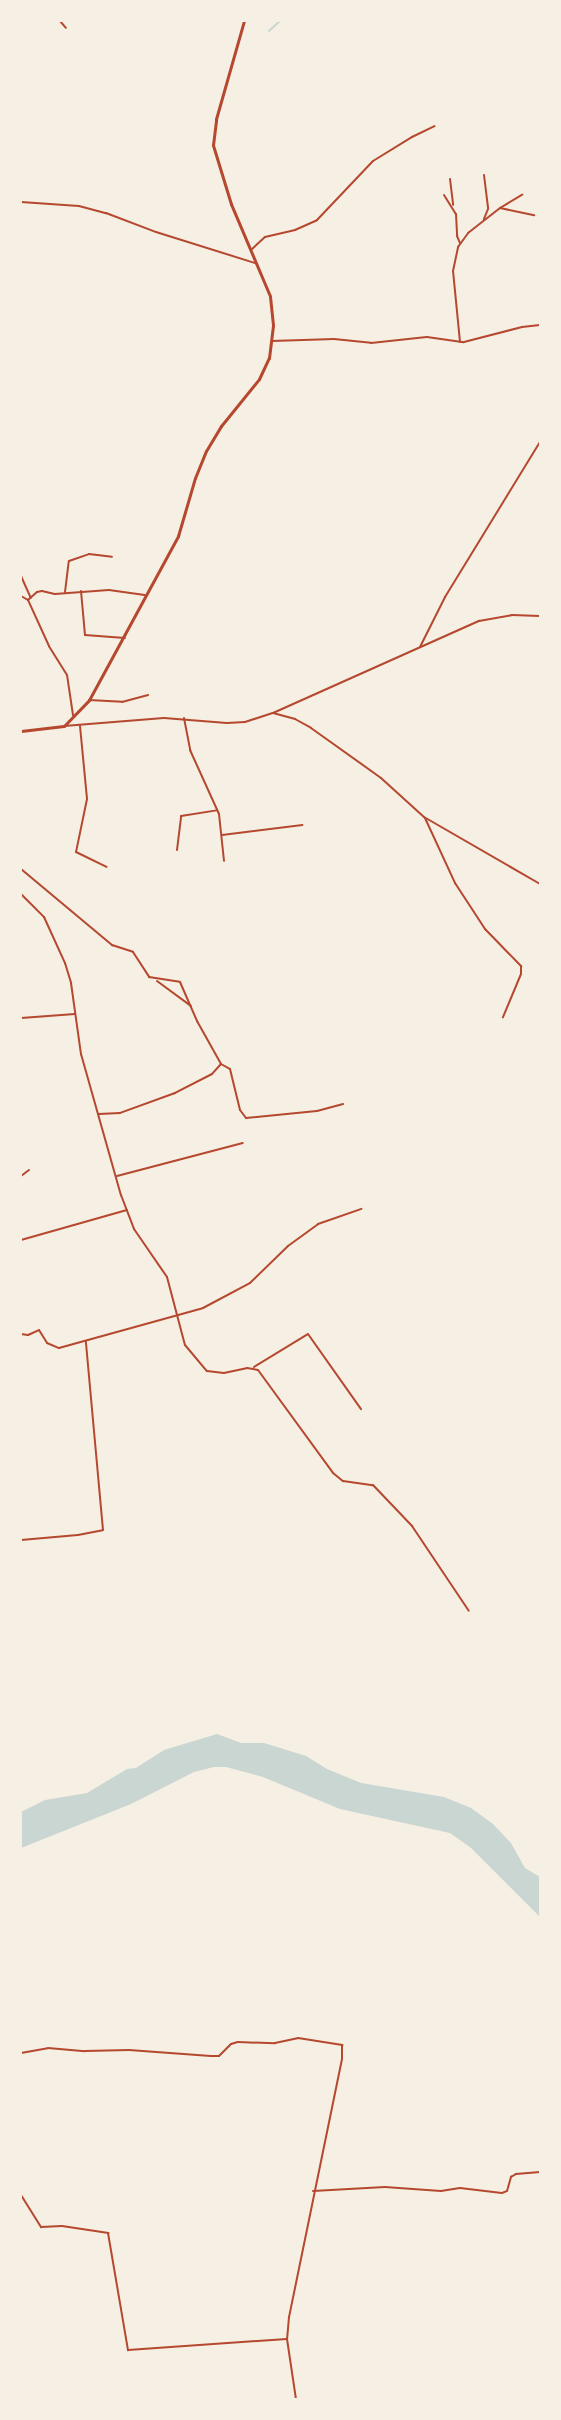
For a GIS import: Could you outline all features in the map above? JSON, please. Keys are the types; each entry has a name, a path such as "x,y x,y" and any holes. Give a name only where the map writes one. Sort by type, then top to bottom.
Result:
{"street":[{"path":"60,21 66,28"},
{"path":"64,726 89,700 124,638 178,536 203,457 221,426 259,379 269,358 273,341 272,308 225,189 213,137 244,21"},
{"path":"251,250 265,237 295,230 317,220 373,161 412,136 435,126"},
{"path":"484,175 488,209 484,219"},
{"path":"450,179 456,214 456,236 460,243"},
{"path":"444,195 453,205"},
{"path":"460,342 453,271 455,255 460,243 484,219 522,195"},
{"path":"21,202 88,208 256,263"},
{"path":"500,208 534,215"},
{"path":"273,341 334,339 371,343 427,337 460,342 528,325 540,325"},
{"path":"420,647 445,597 540,442"},
{"path":"65,592 69,561 89,554 112,557"},
{"path":"21,576 45,639 67,675 73,718"},
{"path":"30,599 37,592 116,590 147,596"},
{"path":"81,591 85,634 124,638"},
{"path":"21,596 30,599"},
{"path":"21,731 148,718 184,718 236,723 273,712 479,621 512,615 540,616"},
{"path":"89,700 122,702 148,695"},
{"path":"273,712 301,722 350,755 398,791 425,818 540,884"},
{"path":"184,718 190,750 217,810 224,861"},
{"path":"80,726 87,799 76,852 107,867"},
{"path":"177,850 181,816 217,810"},
{"path":"425,818 455,884 485,929 512,954 521,966 521,974 503,1017"},
{"path":"222,835 302,825"},
{"path":"21,868 112,945 133,952 144,972 191,1006"},
{"path":"21,894 44,917 65,963 71,983 81,1054 127,1210 134,1229 167,1277 185,1345 202,1369 217,1373 252,1368 308,1334 361,1408"},
{"path":"156,979 180,981 221,1064 229,1067 240,1110 246,1118 317,1111 343,1104"},
{"path":"21,1018 75,1014"},
{"path":"99,1114 120,1113 175,1093 212,1074 221,1064"},
{"path":"117,1176 243,1143"},
{"path":"21,1176 29,1170"},
{"path":"21,1334 28,1335 39,1330 45,1341 56,1348 86,1342 177,1316 236,1292 257,1278 288,1246 318,1224 361,1209"},
{"path":"21,1240 127,1210"},
{"path":"21,1540 78,1536 104,1528 86,1342"},
{"path":"252,1368 261,1373 338,1477 346,1482 373,1485 381,1491 421,1538 468,1611"},
{"path":"21,2053 48,2048 219,2056 228,2046 238,2042 275,2043 298,2038 340,2043 344,2049 313,2191 286,2339 296,2399"},
{"path":"313,2191 386,2187 441,2191 460,2188 502,2193 508,2190 512,2177 516,2174 540,2172"},
{"path":"21,2195 41,2227 62,2226 108,2233 128,2350 286,2339"}],"shaded area":[{"path":"217,1734 241,1743 264,1743 306,1756 327,1769 361,1783 444,1797 471,1808 493,1824 511,1843 525,1868 540,1877 540,1917 471,1848 450,1833 340,1809 263,1777 226,1767 214,1767 194,1772 131,1804 21,1848 21,1812 45,1800 87,1793 127,1769 136,1768 164,1750"}],"waterway":[{"path":"269,31 280,21"}]}
